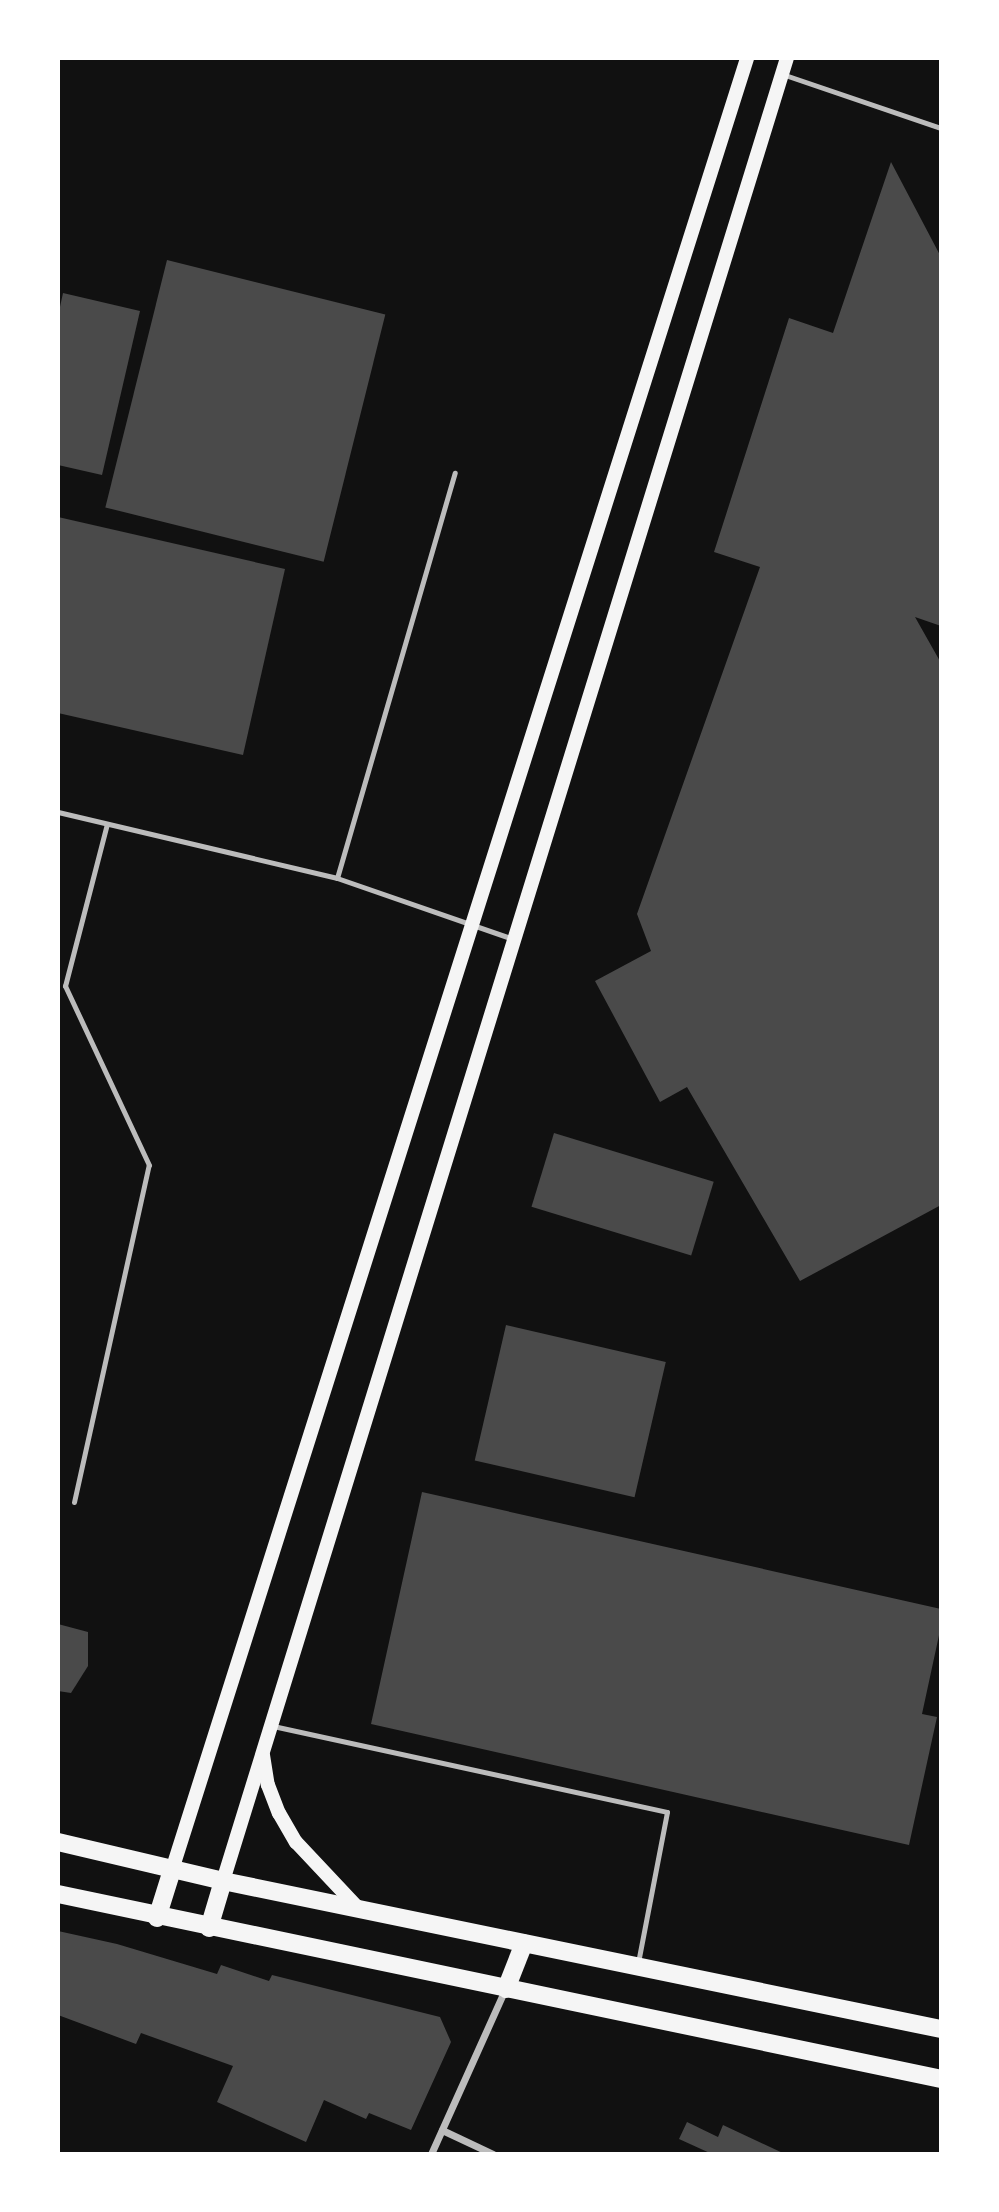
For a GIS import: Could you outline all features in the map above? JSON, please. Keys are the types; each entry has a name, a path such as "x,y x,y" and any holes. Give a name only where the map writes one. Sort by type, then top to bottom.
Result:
{"main road":[{"path":"157,1917 747,58"},
{"path":"208,1928 787,58"},
{"path":"262,1751 272,1794 296,1842 360,1910"},
{"path":"58,1842 223,1881 941,2029"},
{"path":"58,1894 208,1928 941,2079"},
{"path":"506,1989 524,1943"}],"street":[{"path":"431,2154 506,1989"},
{"path":"442,2130 493,2154"}],"lane":[{"path":"782,74 941,128"},
{"path":"337,878 455,473"},
{"path":"58,813 337,878 514,940"},
{"path":"74,1502 149,1165 65,986 107,824"},
{"path":"58,985 65,986"},
{"path":"270,1726 667,1812 638,1966"}],"building":[{"path":"891,162 941,257 941,626 915,617 941,663 941,1205 800,1281 687,1087 660,1102 595,981 651,951 637,914 760,567 714,552 789,318 833,333"},
{"path":"167,260 385,314 324,562 105,507"},
{"path":"63,293 140,311 102,475 58,465 58,316"},
{"path":"58,517 285,569 243,755 58,713"},
{"path":"554,1133 714,1182 691,1255 531,1207"},
{"path":"506,1325 666,1362 635,1497 475,1460"},
{"path":"422,1492 941,1609 941,1626 922,1714 937,1717 909,1845 371,1724"},
{"path":"58,1624 88,1632 88,1666 71,1693 58,1691"},
{"path":"58,1931 117,1944 217,1974 221,1965 269,1981 272,1975 440,2017 451,2042 411,2130 369,2113 366,2119 324,2100 306,2142 217,2102 233,2066 141,2033 136,2044 58,2015"},
{"path":"687,2122 718,2137 723,2125 785,2154 712,2154 679,2139"}]}
